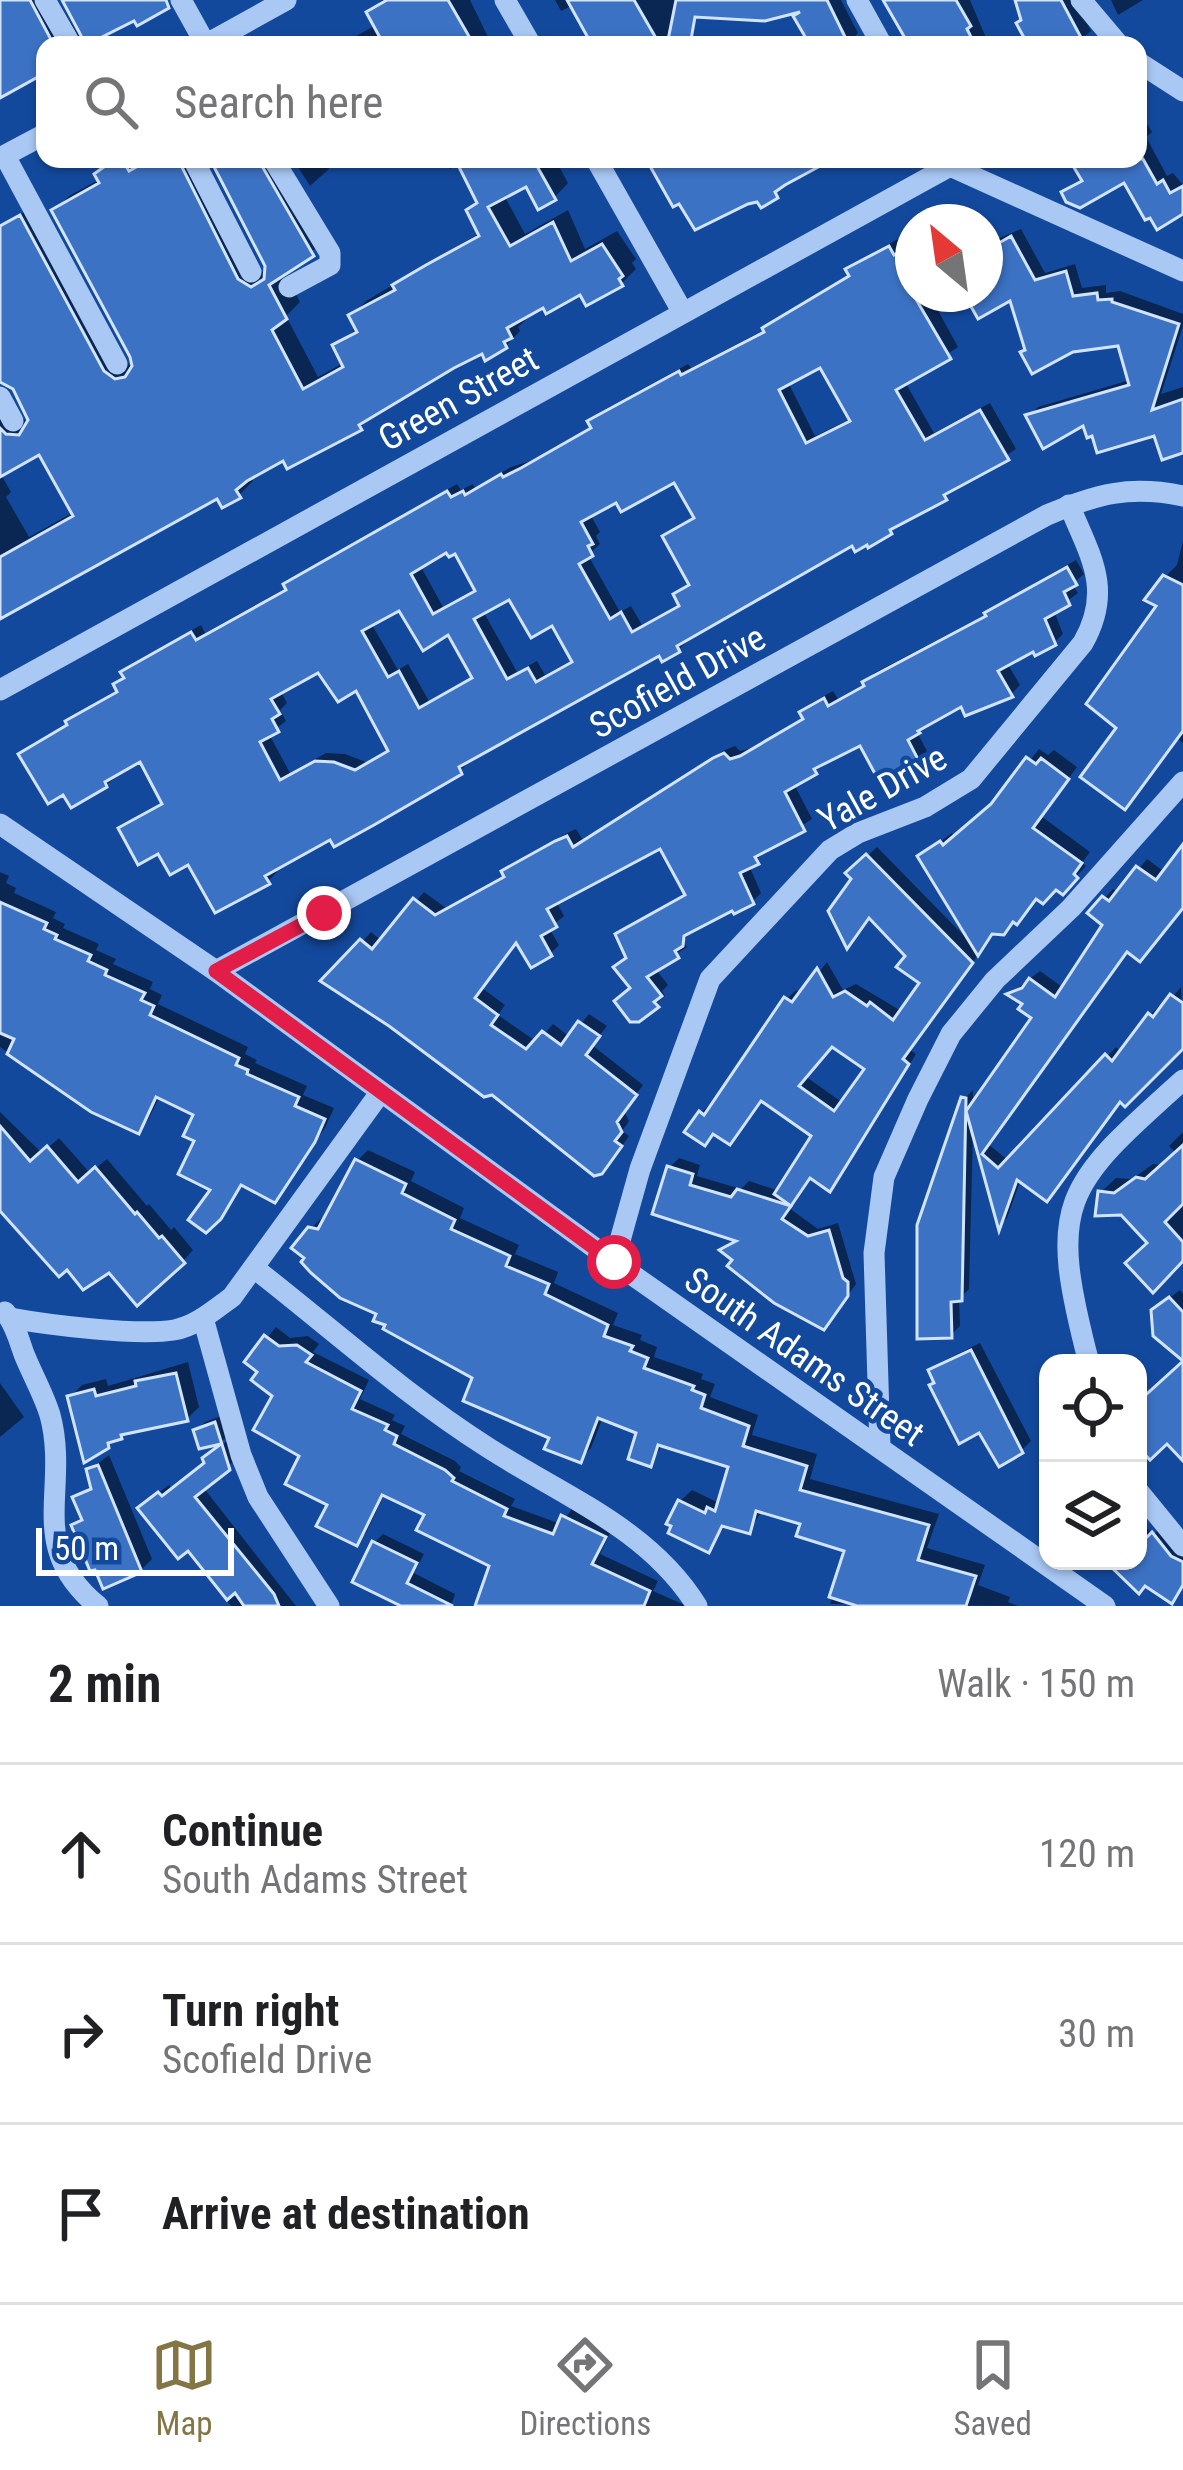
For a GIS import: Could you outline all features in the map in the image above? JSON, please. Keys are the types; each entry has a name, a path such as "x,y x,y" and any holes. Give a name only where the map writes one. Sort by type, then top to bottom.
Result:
{"street":[{"path":"45,0 66,36"},
{"path":"181,0 201,36"},
{"path":"222,36 286,0"},
{"path":"505,0 526,36"},
{"path":"856,0 877,36"},
{"path":"1082,0 1112,36"},
{"path":"1147,68 1183,91"},
{"path":"36,139 2,157 117,364"},
{"path":"198,168 251,272"},
{"path":"278,168 330,253 331,265 289,287"},
{"path":"601,168 682,311"},
{"name":"Green Street","path":"0,690 939,168"},
{"path":"959,168 1183,271"},
{"path":"0,397 13,421"},
{"name":"Scofield Drive","path":"216,971 1069,505 1123,491 1183,496"},
{"name":"Yale Drive","path":"614,1262 640,1169 710,979 830,850 858,833 925,808 971,779 1083,644 1095,623 1101,595 1069,505"},
{"path":"880,1448 874,1253 884,1177 919,1099 951,1034 995,980 1071,908 1183,782"},
{"name":"South Adams Street","path":"0,824 216,971 614,1262 1105,1606"},
{"path":"1087,1354 1070,1290 1065,1241 1073,1205 1084,1177 1107,1148 1183,1081"},
{"path":"5,1313 148,1331 177,1330 203,1318 232,1297 380,1094"},
{"path":"254,1268 485,1446 636,1538 670,1568 697,1606"},
{"path":"5,1313 50,1416 59,1557 73,1586 98,1606"},
{"path":"203,1318 241,1455 258,1497 329,1606"},
{"path":"1147,1502 1183,1546"}],"building":[{"path":"0,0 30,0 49,36 36,36 36,78 0,98"},
{"path":"62,0 166,0 169,8 137,26 134,21 104,36 81,36"},
{"path":"387,0 448,0 469,36 379,36 366,12"},
{"path":"567,0 634,0 655,36 587,36"},
{"path":"676,0 827,0 845,36 805,36 793,16 800,12 765,21 695,17 692,36 669,36"},
{"path":"883,0 956,0 971,26 967,29 970,36 904,36"},
{"path":"1015,0 1061,0 1080,36 1023,36 1016,23 1021,20"},
{"path":"1147,166 1157,184 1163,180 1170,193 1183,186 1183,214 1157,230 1150,218 1145,220 1124,183 1080,208 1066,202 1061,192 1082,181 1074,168"},
{"path":"102,168 182,168 238,279 251,287 264,279 265,266 215,168 263,168 314,256 269,285 287,319 272,330 303,389 343,367 332,345 357,332 348,315 479,236 466,210 477,203 460,168 538,168 556,200 538,210 526,187 488,207 510,246 553,222 571,261 602,244 623,276 619,279 623,286 586,306 580,295 546,314 543,308 507,328 512,338 504,342 507,348 485,361 482,354 454,368 359,425 362,430 287,469 283,461 247,481 236,490 241,498 222,508 217,499 0,619 0,557 73,516 39,455 0,477 0,428 19,435 28,420 13,389 0,382 0,226 20,215 104,371 115,379 125,377 132,366 130,357 51,210 99,183 94,174"},
{"path":"651,168 816,168 775,192 778,198 761,208 757,202 748,204 695,230 679,204 673,207"},
{"path":"1011,236 1035,280 1066,271 1073,296 1097,293 1098,300 1112,299 1179,324 1152,410 1183,399 1183,453 1162,460 1154,436 1097,453 1083,426 1043,449 1025,415 1129,385 1118,346 1073,352 1032,374 1020,352 1025,350 1010,301 1003,305 1003,241"},
{"path":"889,246 895,254 895,312 924,312 951,359 896,390 925,440 980,410 1009,460 944,495 947,500 890,530 892,534 868,548 855,552 852,546 677,646 680,652 662,662 659,656 459,767 462,774 374,825 334,847 330,840 265,876 270,884 215,913 188,865 170,875 158,854 138,865 118,828 162,804 140,762 71,808 63,795 48,804 18,754 117,692 113,684 124,678 120,672 191,632 196,640 286,590 283,584 447,491 451,497 463,491 465,495 521,468 591,428 587,421 764,332 762,328 849,276 845,269","holes":["820,368 850,421 806,443 779,390","674,483 694,518 662,536 689,585 673,594 679,606 632,632 621,612 610,619 579,564 593,556 588,546 593,544 581,522 616,503 621,512","446,553 449,557 455,554 475,591 433,614 411,574","509,600 531,638 552,626 572,662 536,682 528,668 507,679 474,619","399,611 423,651 448,635 472,678 419,708 399,671 388,677 362,631","318,673 338,702 356,691 388,751 355,770 315,761 280,780 260,742 279,732 272,719 280,714 271,699"]},
{"path":"1067,567 1077,585 1064,592 1070,605 1045,619 1056,645 998,671 1013,697 965,716 961,707 918,731 908,740 920,763 880,783 860,746 814,769 817,774 785,792 805,831 755,857 759,864 740,873 754,904 684,936 683,946 675,951 679,958 647,977 662,996 654,1002 659,1007 639,1022 630,1022 614,1001 630,988 613,967 626,958 615,934 685,895 660,849 547,909 557,927 541,936 552,956 531,968 516,943 475,998 498,1015 491,1025 526,1049 542,1031 561,1045 578,1021 600,1036 586,1055 637,1095 617,1122 622,1132 615,1141 622,1146 602,1174 594,1176 492,1095 484,1097 320,981 360,939 372,949 413,898 435,915 504,877 501,871 555,841 567,836 573,847 713,758 724,753 730,759 740,756 803,719 799,712 824,698 828,706 864,686 862,682"},
{"path":"1163,575 1183,585 1183,731 1125,810 1080,777 1116,728 1086,704 1156,606 1144,600"},
{"path":"1026,757 1036,764 1041,758 1069,779 1033,828 1082,863 1074,874 1078,878 1063,895 1056,890 1043,904 1036,899 1017,925 1013,922 1004,935 992,934 978,956 917,856 940,841 943,845 991,804"},
{"path":"1183,844 1183,908 1140,962 1127,952 982,1154 998,1168 1105,1054 1112,1061 1148,1013 1153,1017 1170,994 1183,1003 1183,1049 1125,1107 1120,1102 1047,1202 1017,1180 999,1231 966,1111 1031,1018 1018,1009 1022,1004 1006,994 1022,988 1029,978 1055,997 1102,925 1087,913 1102,896 1109,901 1136,866 1156,880"},
{"path":"866,854 973,963 903,1059 909,1064 830,1192 810,1178 791,1206 774,1194 811,1136 761,1101 730,1145 713,1134 705,1146 684,1132 699,1111 704,1115 784,997 792,1002 817,968 833,997 845,991 893,1020 919,983 896,967 905,956 869,918 847,949 828,911 851,879 845,873","holes":["832,1047 864,1069 834,1111 799,1086"]},
{"path":"0,902 47,923 44,929 57,935 55,939 91,955 88,961 107,970 105,975 145,993 141,1000 154,1006 150,1015 239,1058 236,1065 248,1070 247,1074 299,1097 295,1106 325,1119 275,1203 241,1185 221,1219 206,1233 188,1220 210,1190 178,1174 194,1141 183,1136 193,1115 156,1097 139,1134 91,1112 7,1054 14,1039 0,1033"},
{"path":"961,1097 966,1098 962,1301 951,1302 952,1338 917,1339 917,1225"},
{"path":"0,1126 30,1161 47,1146 78,1182 95,1167 185,1263 137,1306 109,1273 83,1290 67,1270 59,1277 0,1211"},
{"path":"1183,1145 1183,1204 1165,1222 1183,1242 1183,1261 1153,1293 1125,1263 1147,1243 1121,1215 1095,1216 1098,1191 1114,1193 1136,1177 1145,1179"},
{"path":"355,1159 406,1184 402,1193 455,1220 451,1229 510,1256 506,1266 549,1284 545,1294 608,1325 604,1336 633,1346 630,1351 648,1358 644,1368 694,1386 692,1390 705,1395 701,1408 749,1426 743,1446 807,1466 800,1490 929,1525 918,1560 976,1576 966,1606 857,1606 829,1597 844,1551 796,1536 800,1524 756,1511 750,1534 722,1526 709,1553 668,1533 671,1526 666,1524 678,1500 705,1513 707,1507 715,1511 728,1467 658,1445 651,1467 628,1459 636,1433 598,1418 581,1463 544,1449 549,1438 463,1401 472,1378 383,1329 385,1325 373,1321 376,1314 340,1298 291,1248 308,1227 318,1229"},
{"path":"667,1166 693,1174 690,1185 731,1197 737,1189 791,1206 782,1219 808,1236 829,1230 848,1282 848,1296 824,1330 774,1303 727,1266 732,1260 719,1250 736,1241 652,1214"},
{"path":"1169,1297 1183,1312 1183,1361 1153,1336 1151,1310"},
{"path":"264,1335 279,1346 297,1345 312,1355 306,1362 361,1391 352,1409 388,1425 385,1430 397,1436 394,1444 507,1509 504,1516 553,1534 561,1515 606,1537 592,1564 650,1591 644,1606 475,1606 489,1566 416,1530 424,1515 382,1495 357,1546 316,1526 327,1505 285,1484 299,1456 253,1430 272,1396 251,1380 257,1372 244,1362"},
{"path":"971,1350 1023,1453 999,1467 979,1433 959,1444 929,1385 934,1383 928,1370"},
{"path":"1183,1361 1183,1461 1167,1444 1150,1460 1147,1457 1147,1394"},
{"path":"176,1373 188,1421 121,1435 122,1439 108,1443 109,1448 84,1463 67,1396 94,1389 96,1396 136,1386 135,1381"},
{"path":"215,1422 230,1470 195,1497 279,1606 244,1606 235,1593 227,1600 188,1551 178,1559 137,1508 158,1492 162,1496 204,1463 202,1458 221,1444 199,1449 193,1430"},
{"path":"98,1465 142,1572 103,1589 71,1525 82,1520 72,1497 91,1489 86,1469"},
{"path":"1152,1532 1171,1556 1183,1562 1183,1585 1172,1604 1145,1586 1139,1594 1114,1570 1147,1570 1147,1537"},
{"path":"372,1541 417,1563 407,1583 453,1606 401,1606 352,1582"}],"route":[{"path":"324,913 216,971 614,1262"}]}
